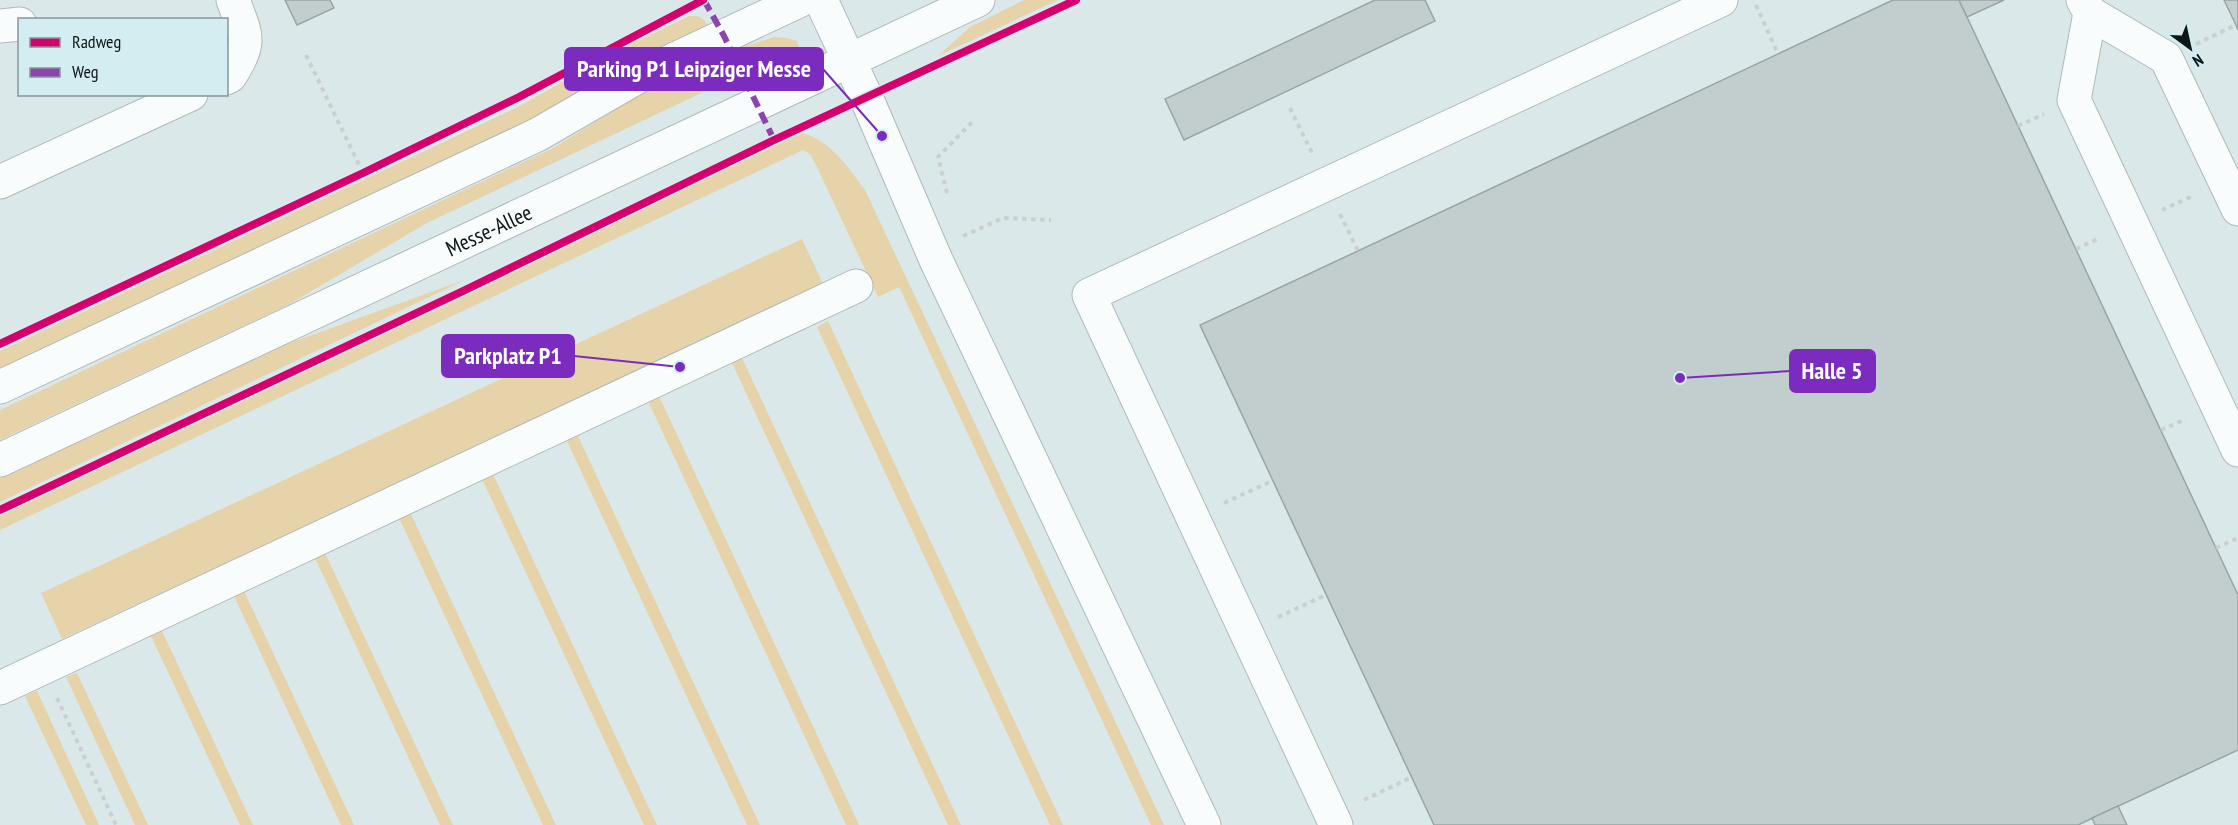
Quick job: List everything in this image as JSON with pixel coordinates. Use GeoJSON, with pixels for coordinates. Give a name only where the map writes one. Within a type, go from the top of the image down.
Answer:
{"type":"FeatureCollection","features":[{"type":"Feature","properties":{"kind":"main road"},"geometry":{"type":"LineString","coordinates":[[228,76],[245,49],[246,34],[233,0]]}},
{"type":"Feature","properties":{"kind":"main road"},"geometry":{"type":"LineString","coordinates":[[0,387],[537,135],[640,75],[801,0]]}},
{"type":"Feature","properties":{"kind":"main road"},"geometry":{"type":"LineString","coordinates":[[821,0],[936,260],[1204,825]]}},
{"type":"Feature","properties":{"kind":"main road","name":"Messe-Allee"},"geometry":{"type":"LineString","coordinates":[[0,460],[978,0]]}},
{"type":"Feature","properties":{"kind":"main road"},"geometry":{"type":"LineString","coordinates":[[1334,820],[1089,295],[1721,0]]}},
{"type":"Feature","properties":{"kind":"main road"},"geometry":{"type":"LineString","coordinates":[[2238,209],[2166,57],[2086,7],[2074,100],[2238,450]]}},
{"type":"Feature","properties":{"kind":"main road"},"geometry":{"type":"LineString","coordinates":[[0,26],[18,24]]}},
{"type":"Feature","properties":{"kind":"main road"},"geometry":{"type":"LineString","coordinates":[[0,182],[157,101],[181,96]]}},
{"type":"Feature","properties":{"kind":"main road"},"geometry":{"type":"LineString","coordinates":[[0,688],[856,286]]}},
{"type":"Feature","properties":{"kind":"path"},"geometry":{"type":"LineString","coordinates":[[1754,0],[1778,54]]}},
{"type":"Feature","properties":{"kind":"path"},"geometry":{"type":"LineString","coordinates":[[306,55],[363,173]]}},
{"type":"Feature","properties":{"kind":"path"},"geometry":{"type":"LineString","coordinates":[[949,199],[938,157],[975,119]]}},
{"type":"Feature","properties":{"kind":"path"},"geometry":{"type":"LineString","coordinates":[[959,228],[963,237],[1003,218],[1051,220]]}},
{"type":"Feature","properties":{"kind":"path"},"geometry":{"type":"LineString","coordinates":[[1193,518],[1272,481]]}},
{"type":"Feature","properties":{"kind":"path"},"geometry":{"type":"LineString","coordinates":[[2216,548],[2238,538]]}},
{"type":"Feature","properties":{"kind":"path"},"geometry":{"type":"LineString","coordinates":[[1246,632],[1326,595]]}},
{"type":"Feature","properties":{"kind":"path"},"geometry":{"type":"LineString","coordinates":[[42,667],[116,825]]}},
{"type":"Feature","properties":{"kind":"path"},"geometry":{"type":"LineString","coordinates":[[1334,820],[1412,777]]}},
{"type":"Feature","properties":{"kind":"shaded area"},"geometry":{"type":"Polygon","coordinates":[[[1024,0],[1058,0],[938,56],[970,27],[1024,0]]]}},
{"type":"Feature","properties":{"kind":"shaded area"},"geometry":{"type":"Polygon","coordinates":[[[689,16],[700,17],[708,26],[622,67],[529,120],[485,142],[0,370],[0,351],[522,105],[601,59],[689,16]]]}},
{"type":"Feature","properties":{"kind":"shaded area"},"geometry":{"type":"Polygon","coordinates":[[[774,37],[797,41],[799,47],[751,70],[740,48],[774,37]]]}},
{"type":"Feature","properties":{"kind":"shaded area"},"geometry":{"type":"Polygon","coordinates":[[[723,56],[733,78],[427,223],[288,305],[0,440],[0,410],[555,147],[632,99],[723,56]]]}},
{"type":"Feature","properties":{"kind":"shaded area"},"geometry":{"type":"Polygon","coordinates":[[[802,133],[830,148],[865,190],[1164,825],[1151,825],[899,287],[878,297],[816,165],[810,154],[803,150],[0,530],[0,515],[802,133]]]}},
{"type":"Feature","properties":{"kind":"shaded area"},"geometry":{"type":"Polygon","coordinates":[[[802,239],[824,286],[62,639],[41,593],[802,239]]]}},
{"type":"Feature","properties":{"kind":"shaded area"},"geometry":{"type":"Polygon","coordinates":[[[467,279],[0,502],[0,478],[287,344],[467,279]]]}},
{"type":"Feature","properties":{"kind":"shaded area"},"geometry":{"type":"Polygon","coordinates":[[[828,321],[1063,825],[1050,825],[817,327],[828,321]]]}},
{"type":"Feature","properties":{"kind":"shaded area"},"geometry":{"type":"Polygon","coordinates":[[[742,358],[961,825],[948,825],[732,363],[742,358]]]}},
{"type":"Feature","properties":{"kind":"shaded area"},"geometry":{"type":"Polygon","coordinates":[[[659,396],[859,825],[846,825],[648,401],[659,396]]]}},
{"type":"Feature","properties":{"kind":"shaded area"},"geometry":{"type":"Polygon","coordinates":[[[577,434],[760,825],[747,825],[566,439],[577,434]]]}},
{"type":"Feature","properties":{"kind":"shaded area"},"geometry":{"type":"Polygon","coordinates":[[[493,474],[657,825],[644,825],[482,479],[493,474]]]}},
{"type":"Feature","properties":{"kind":"shaded area"},"geometry":{"type":"Polygon","coordinates":[[[410,512],[556,825],[543,825],[399,518],[410,512]]]}},
{"type":"Feature","properties":{"kind":"shaded area"},"geometry":{"type":"Polygon","coordinates":[[[325,553],[453,825],[440,825],[315,558],[325,553]]]}},
{"type":"Feature","properties":{"kind":"shaded area"},"geometry":{"type":"Polygon","coordinates":[[[244,591],[354,825],[341,825],[234,596],[244,591]]]}},
{"type":"Feature","properties":{"kind":"shaded area"},"geometry":{"type":"Polygon","coordinates":[[[161,629],[253,825],[240,825],[150,634],[161,629]]]}},
{"type":"Feature","properties":{"kind":"shaded area"},"geometry":{"type":"Polygon","coordinates":[[[77,673],[148,825],[135,825],[66,677],[77,673]]]}},
{"type":"Feature","properties":{"kind":"shaded area"},"geometry":{"type":"Polygon","coordinates":[[[37,691],[99,825],[86,825],[25,696],[37,691]]]}},
{"type":"Feature","properties":{"kind":"building"},"geometry":{"type":"Polygon","coordinates":[[[285,0],[330,0],[334,8],[297,25],[285,0]]]}},
{"type":"Feature","properties":{"kind":"building"},"geometry":{"type":"Polygon","coordinates":[[[1375,0],[1425,0],[1435,21],[1184,140],[1165,99],[1375,0]]]}},
{"type":"Feature","properties":{"kind":"building"},"geometry":{"type":"Polygon","coordinates":[[[1893,0],[1959,0],[2238,595],[2238,750],[2078,825],[1434,825],[1200,325],[1893,0]]]}},
{"type":"Feature","properties":{"kind":"building"},"geometry":{"type":"Polygon","coordinates":[[[1959,0],[2004,0],[1967,17],[1959,0]]]}},
{"type":"Feature","properties":{"kind":"building"},"geometry":{"type":"Polygon","coordinates":[[[2224,0],[2238,0],[2238,30],[2236,25],[2224,0]]]}},
{"type":"Feature","properties":{"kind":"building"},"geometry":{"type":"Polygon","coordinates":[[[2118,806],[2127,825],[2095,825],[2092,818],[2118,806]]]}},
{"type":"Feature","properties":{"kind":"marked path"},"geometry":{"type":"LineString","coordinates":[[704,0],[774,140]]}},
{"type":"Feature","properties":{"kind":"cycle path"},"geometry":{"type":"LineString","coordinates":[[0,344],[519,97],[703,0]]}},
{"type":"Feature","properties":{"kind":"cycle path"},"geometry":{"type":"LineString","coordinates":[[0,510],[463,291],[774,140],[1076,0]]}},
{"type":"Feature","properties":{"kind":"place","name":"Parking P1 Leipziger Messe"},"geometry":{"type":"Point","coordinates":[882,136]}},
{"type":"Feature","properties":{"kind":"place","name":"Parkplatz P1"},"geometry":{"type":"Point","coordinates":[680,367]}},
{"type":"Feature","properties":{"kind":"place","name":"Halle 5"},"geometry":{"type":"Point","coordinates":[1680,378]}}]}
